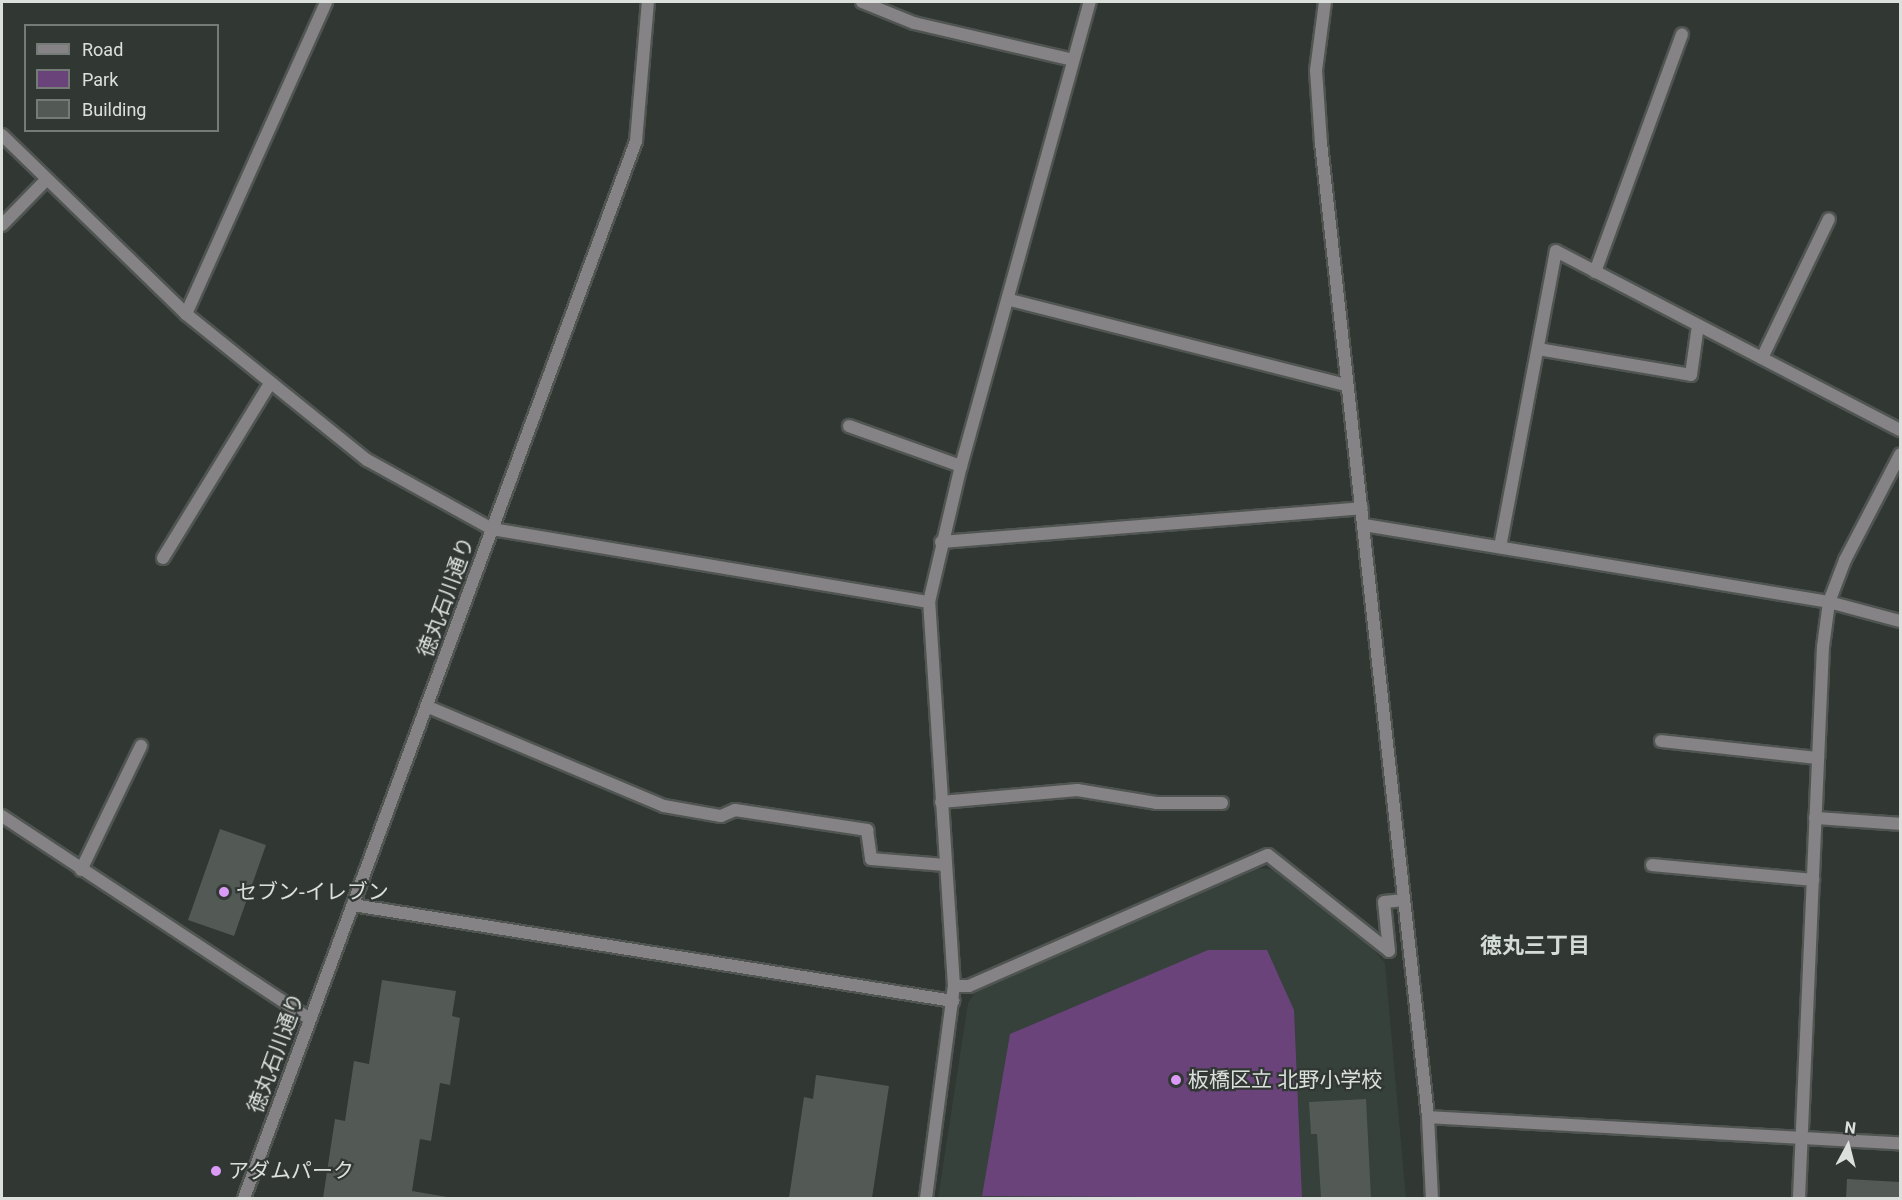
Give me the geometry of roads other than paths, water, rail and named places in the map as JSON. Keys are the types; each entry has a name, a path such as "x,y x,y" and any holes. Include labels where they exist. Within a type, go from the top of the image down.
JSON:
{"street":[{"path":"186,314 326,2"},
{"name":"徳丸石川通り","path":"244,1198 636,141 648,2"},
{"path":"862,2 914,23 1073,60"},
{"path":"926,1198 954,986 929,602 941,542 961,466 1010,300 1090,2"},
{"path":"1325,2 1316,70 1347,386 1428,1118 1432,1198"},
{"path":"1595,272 1682,34"},
{"path":"2,135 186,314 367,460 492,529 929,602"},
{"path":"2,225 47,179"},
{"path":"1762,358 1829,219"},
{"path":"1500,548 1556,251 1900,430"},
{"path":"1010,300 1347,386"},
{"path":"1538,349 1691,375 1698,325"},
{"path":"163,558 271,382"},
{"path":"849,426 961,466"},
{"path":"1799,1198 1818,758 1829,602 1900,454"},
{"path":"941,542 1362,508"},
{"path":"1364,525 1829,602 1900,621"},
{"path":"426,706 664,806 721,816 735,810 867,830 871,859 945,865"},
{"path":"1661,741 1818,758"},
{"path":"81,870 141,746"},
{"path":"941,802 1077,790 1156,803 1222,803"},
{"path":"2,816 81,870 310,1018"},
{"path":"1815,818 1900,824"},
{"path":"954,986 969,986 1268,855 1389,951 1384,902 1404,900"},
{"path":"1652,865 1813,880"},
{"path":"353,905 953,1001"},
{"path":"1428,1118 1900,1143"}],"place":[{"name":"セブン-イレブン","path":"224,892"},
{"name":"板橋区立 北野小学校","path":"1176,1080"},
{"name":"アダムパーク","path":"216,1171"}],"district":[{"name":"徳丸三丁目","path":"1535,946"}]}
